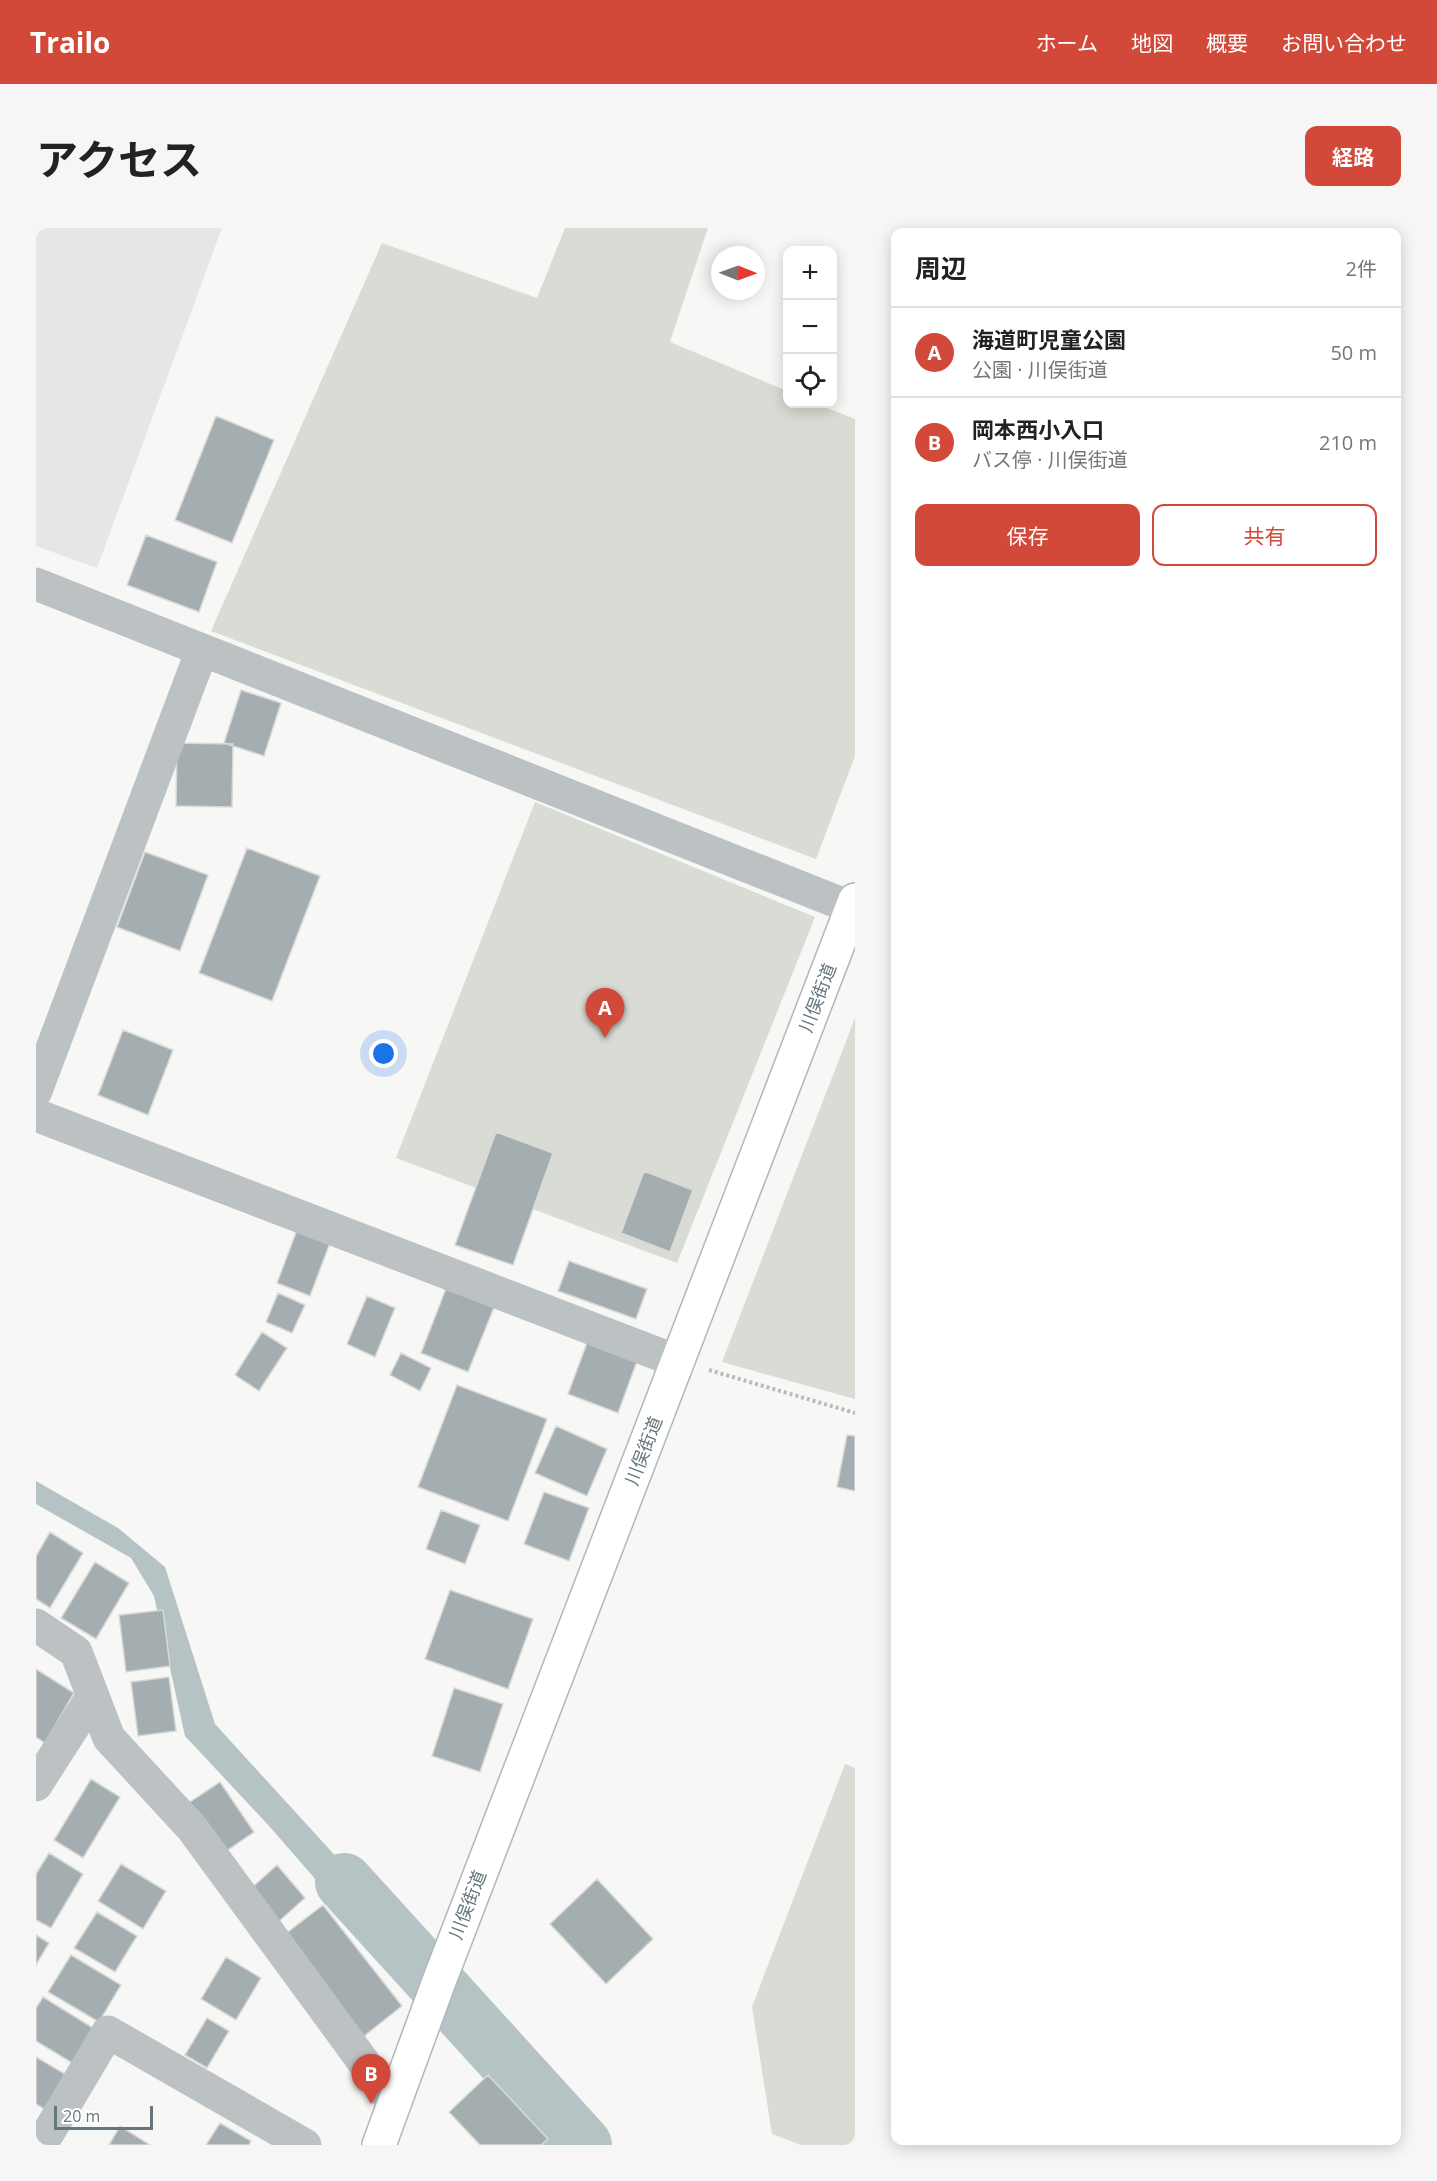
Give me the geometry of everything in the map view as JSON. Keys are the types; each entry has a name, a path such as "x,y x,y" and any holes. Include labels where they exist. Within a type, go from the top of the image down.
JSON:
{"main road":[{"name":"川俣街道","path":"388,2132 447,1959 854,906"}],"street":[{"path":"36,584 854,906"},
{"path":"36,1091 202,650"},
{"path":"36,1115 679,1362"},
{"path":"36,1624 76,1652 108,1738 192,1828 388,2132"},
{"path":"36,1785 93,1696"},
{"path":"41,2145 108,2032 305,2145"}],"path":[{"path":"679,1362 855,1413"}],"shaded area":[{"path":"36,228 222,228 97,568 36,546"},
{"path":"565,228 708,228 670,342 783,389 783,408 827,408 855,419 855,756 816,859 211,631 382,243 537,298"},
{"path":"535,802 815,917 677,1263 396,1158"},
{"path":"855,1018 855,1399 722,1362"},
{"path":"36,1481 118,1528 165,1567 215,1724 404,1931 390,1965 270,1827 185,1736 154,1596 131,1558 36,1504"},
{"path":"845,1764 855,1768 855,2145 801,2145 772,2134 752,2007"},
{"path":"479,2008 595,2145 569,2145 465,2030"}],"building":[{"path":"216,416 274,440 232,543 175,520"},
{"path":"146,535 217,562 199,612 127,585"},
{"path":"241,690 281,703 264,756 224,743"},
{"path":"177,743 233,744 232,807 176,806"},
{"path":"247,848 320,876 272,1001 199,973"},
{"path":"145,852 208,875 180,951 117,927"},
{"path":"123,1030 173,1050 148,1115 98,1095"},
{"path":"496,1132 553,1153 513,1265 455,1245"},
{"path":"644,1171 693,1190 670,1252 621,1233"},
{"path":"300,1222 333,1235 310,1296 277,1283"},
{"path":"569,1261 647,1289 636,1319 558,1291"},
{"path":"447,1286 495,1305 468,1372 421,1353"},
{"path":"278,1293 305,1305 292,1333 266,1322"},
{"path":"367,1296 395,1308 375,1357 347,1344"},
{"path":"262,1332 287,1348 259,1391 235,1375"},
{"path":"590,1335 640,1353 618,1413 568,1394"},
{"path":"401,1353 431,1368 420,1391 390,1375"},
{"path":"457,1385 547,1419 508,1521 418,1487"},
{"path":"556,1426 607,1449 587,1496 535,1473"},
{"path":"847,1435 855,1436 855,1491 837,1487"},
{"path":"544,1492 589,1508 569,1561 524,1544"},
{"path":"441,1510 480,1525 465,1564 426,1549"},
{"path":"50,1532 83,1553 50,1608 36,1599 36,1556"},
{"path":"95,1562 129,1583 96,1639 61,1618"},
{"path":"450,1590 533,1619 508,1689 425,1659"},
{"path":"163,1610 170,1666 126,1672 119,1615"},
{"path":"36,1669 74,1693 45,1743 36,1737"},
{"path":"169,1677 176,1731 138,1736 131,1682"},
{"path":"454,1688 503,1704 480,1772 432,1756"},
{"path":"91,1779 120,1797 83,1858 54,1840"},
{"path":"220,1782 254,1832 222,1854 187,1804"},
{"path":"49,1853 83,1874 51,1928 36,1920 36,1874"},
{"path":"121,1864 166,1891 143,1929 98,1901"},
{"path":"277,1865 305,1898 276,1924 247,1892"},
{"path":"597,1879 653,1939 606,1984 550,1924"},
{"path":"323,1905 402,2006 363,2037 284,1935"},
{"path":"97,1912 137,1936 115,1972 74,1948"},
{"path":"36,1935 49,1943 36,1965"},
{"path":"71,1955 121,1985 99,2022 48,1992"},
{"path":"226,1957 261,1978 236,2020 201,1999"},
{"path":"43,1997 98,2031 77,2066 36,2041 36,2008"},
{"path":"207,2018 229,2031 207,2068 185,2055"},
{"path":"36,2057 70,2077 49,2112 36,2104"},
{"path":"488,2075 548,2139 541,2145 480,2145 449,2112"},
{"path":"220,2123 251,2141 249,2145 206,2145"},
{"path":"120,2126 150,2145 109,2145"}],"waterway":[{"path":"344,1882 583,2145"}],"place":[{"name":"海道町児童公園","path":"605,1038"},
{"name":"岡本西小入口","path":"371,2104"}]}
